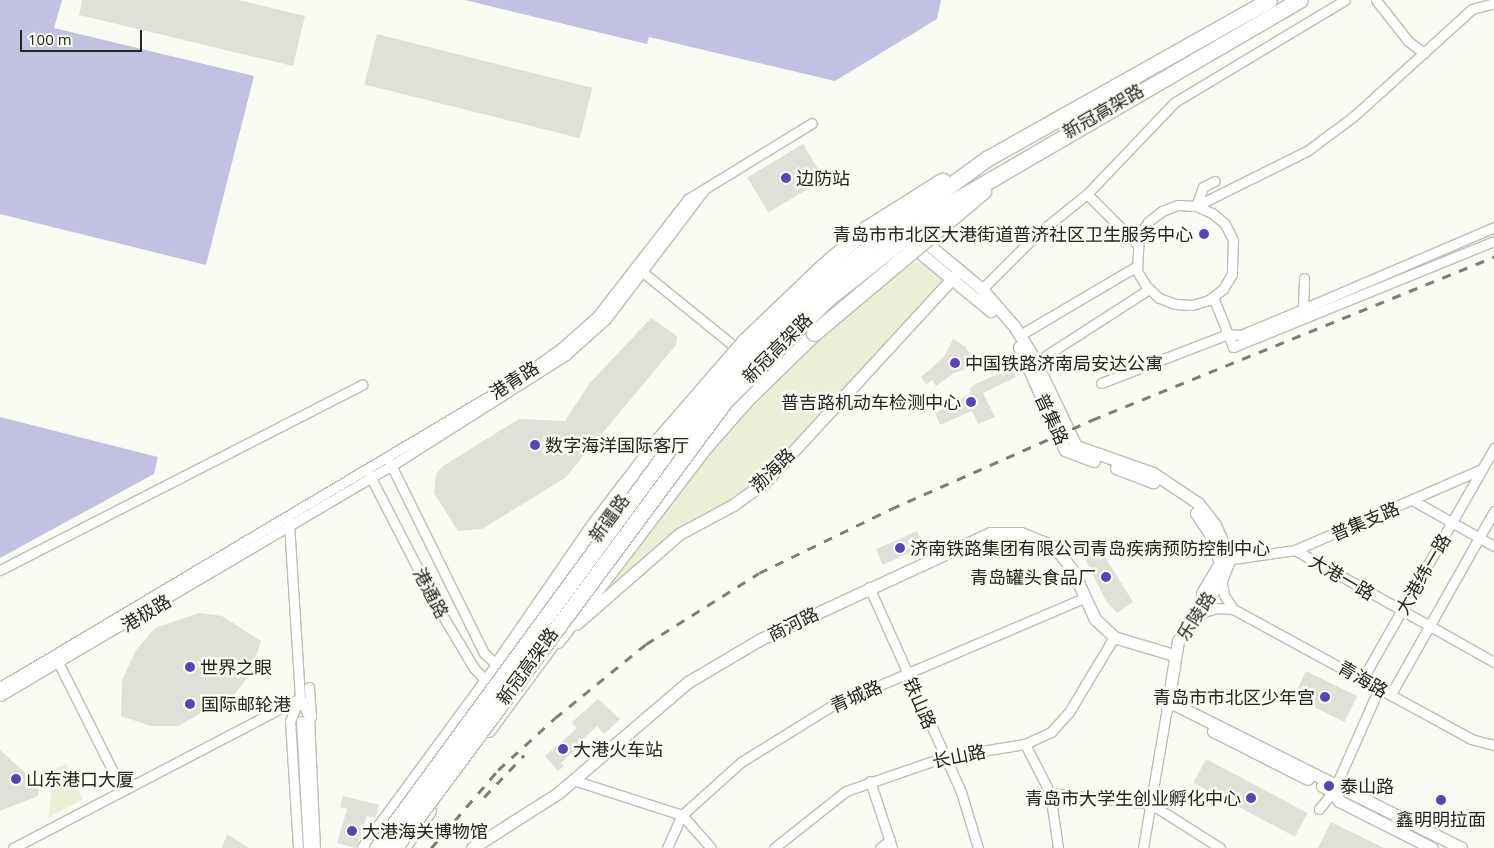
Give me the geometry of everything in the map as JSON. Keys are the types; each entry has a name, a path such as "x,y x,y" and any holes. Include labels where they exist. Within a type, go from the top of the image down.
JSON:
{"highway":[{"name":"新冠高架路","path":"377,848 671,446 728,379 822,286 898,224 988,158 1269,0"},
{"name":"新冠高架路","path":"394,848 725,401 833,294 942,208 1015,162 1300,0"},
{"path":"497,666 594,524 660,439 744,342 860,234 922,192 988,158"},
{"path":"558,640 704,447 748,397 814,333 1015,162"}],"main road":[{"name":"新疆路","path":"364,848 497,666 554,595 664,443 742,353 837,260 888,219"},
{"name":"新疆路","path":"404,848 479,742 515,700 558,640 599,574 733,400 814,320 914,240"}],"street":[{"path":"982,289 1036,235 1087,194 1175,102 1345,0"},
{"path":"1376,0 1408,40 1424,53"},
{"path":"1196,206 1225,224 1234,240 1232,274 1213,297 1192,305 1175,304 1149,289 1137,266 1137,244 1148,222 1162,211 1178,206 1196,206 1307,151 1354,116 1472,10 1494,3"},
{"name":"港青路","path":"288,516 368,474 391,466 566,355 606,319 688,198 812,123"},
{"path":"1196,206 1202,187 1215,181"},
{"path":"1087,194 1137,244"},
{"path":"888,219 956,273"},
{"path":"1100,383 1228,334 1240,335 1494,227"},
{"path":"1213,297 1233,347 1494,241"},
{"path":"1020,335 1137,266"},
{"path":"640,270 742,353"},
{"name":"港青路","path":"289,526 368,474 387,457 521,377 561,348 598,314 640,270"},
{"name":"普集路","path":"956,273 982,289 1020,335 1036,362 1076,446 1135,466 1179,489 1209,516 1225,560"},
{"name":"普集路","path":"956,273 1010,332 1026,358 1065,450 1153,482 1190,506 1209,532 1225,560"},
{"name":"渤海路","path":"558,640 621,580 679,534 733,505 765,482 956,273"},
{"path":"1303,309 1304,278"},
{"path":"1036,362 1149,289"},
{"path":"0,570 362,386"},
{"path":"1482,469 1494,448"},
{"name":"港通路","path":"387,457 484,653 497,666 527,682"},
{"name":"普集支路","path":"1225,560 1295,550 1414,501 1482,469"},
{"name":"大港纬一路","path":"1363,678 1482,469"},
{"name":"港通路","path":"368,474 437,606 485,682 515,700"},
{"path":"1414,501 1451,524 1494,546"},
{"name":"大港纬一路","path":"1391,694 1494,511"},
{"path":"288,516 300,698 309,717 315,848"},
{"name":"港极路","path":"0,686 288,516"},
{"name":"港极路","path":"0,696 59,664 289,526"},
{"name":"商河路","path":"472,848 573,780 688,682 761,639 869,587 990,533 1021,533 1055,547 1074,571 1084,598 1095,618 1114,637 1149,649 1172,652"},
{"name":"大港一路","path":"1295,550 1402,611 1430,624 1494,662"},
{"name":"乐陵路","path":"1144,848 1167,703 1172,652 1190,621 1221,580 1225,560"},
{"name":"乐陵路","path":"1167,703 1165,669 1172,652 1225,560"},
{"path":"1221,580 1224,594 1234,609"},
{"name":"铁山路","path":"869,587 944,757 962,792 978,848"},
{"name":"青城路","path":"667,848 682,815 741,762 833,705 1084,598"},
{"path":"1190,621 1202,611 1234,609"},
{"name":"青海路","path":"1234,609 1363,678 1471,739 1494,745"},
{"path":"1114,637 1172,652"},
{"name":"长山路","path":"774,848 846,791 944,757 1025,744 1052,732 1069,712 1114,637"},
{"path":"1149,649 1163,662 1165,669"},
{"path":"55,655 122,789"},
{"path":"309,687 322,848"},
{"path":"1320,809 1335,789 1379,688"},
{"path":"13,848 122,789 300,698"},
{"path":"298,848 290,721 300,698"},
{"path":"1167,703 1335,789 1461,848"},
{"path":"301,721 308,848"},
{"path":"1025,744 1050,793 1058,848"},
{"path":"573,780 682,815 711,848"},
{"path":"870,782 891,844 880,848"},
{"path":"1335,789 1338,801 1432,848"},
{"path":"1050,793 1152,804 1220,848"}],"green space":[{"path":"908,260 928,265 941,277 942,284 756,484 665,541 613,583 706,453 777,373"},
{"path":"66,764 83,799 48,818 54,769"}],"water":[{"path":"0,0 62,0 54,28 254,76 206,265 0,214"},
{"path":"465,0 941,0 937,19 835,81 649,37 647,44"},
{"path":"0,417 158,457 154,474 0,558"}],"building":[{"path":"82,0 238,0 305,16 293,66 79,15"},
{"path":"377,34 592,88 580,138 364,84"},
{"name":"边防站","path":"803,144 824,179 768,213 747,177"},
{"name":"数字海洋国际客厅","path":"651,318 677,336 676,345 565,478 482,529 458,531 434,493 436,474 443,466 519,419 565,421 589,384"},
{"name":"中国铁路济南局安达公寓","path":"953,339 966,347 975,366 954,373 936,386 932,380 926,385 921,377 944,357"},
{"name":"普吉路机动车检测中心","path":"1012,368 1016,377 983,393 995,417 978,424 972,411 940,425 935,413 971,393 970,389 975,384"},
{"name":"济南铁路集团有限公司青岛疾病预防控制中心","path":"917,531 924,547 883,565 876,549"},
{"name":"青岛罐头食品厂","path":"1097,544 1133,602 1117,613 1106,601 1082,552"},
{"name":"世界之眼","path":"199,613 222,616 261,641 249,676 234,695 178,726 151,726 121,716 122,680 136,650 155,628"},
{"name":"青岛市市北区少年宫","path":"1306,671 1357,696 1345,722 1293,697"},
{"path":"598,699 620,719 604,734 597,726 573,748 575,750 561,763 564,766 558,771 545,756 577,728 572,722"},
{"name":"山东港口大厦","path":"0,750 40,786 38,796 0,811"},
{"name":"青岛市大学生创业孵化中心","path":"1206,759 1308,813 1295,837 1193,783"},
{"name":"大港海关博物馆","path":"343,796 379,805 375,818 367,816 356,848 337,843 347,809 340,807"},
{"path":"1331,822 1384,848 1318,848"},
{"path":"227,834 249,848 222,848"}],"railway":[{"path":"431,848 498,770 555,718 646,644 759,573 891,509 1092,420 1494,257"},
{"path":"484,797 524,755"}],"place":[{"name":"边防站","path":"786,178"},
{"name":"青岛市市北区大港街道普济社区卫生服务中心","path":"1204,234"},
{"name":"中国铁路济南局安达公寓","path":"955,363"},
{"name":"普吉路机动车检测中心","path":"971,402"},
{"name":"数字海洋国际客厅","path":"535,445"},
{"name":"济南铁路集团有限公司青岛疾病预防控制中心","path":"900,548"},
{"name":"青岛罐头食品厂","path":"1106,577"},
{"name":"世界之眼","path":"190,667"},
{"name":"青岛市市北区少年宫","path":"1325,697"},
{"name":"国际邮轮港","path":"190,704"},
{"name":"大港火车站","path":"563,749"},
{"name":"山东港口大厦","path":"16,779"},
{"name":"泰山路","path":"1329,786"},
{"name":"青岛市大学生创业孵化中心","path":"1251,798"},
{"name":"鑫明明拉面","path":"1441,800"},
{"name":"大港海关博物馆","path":"352,831"}]}
